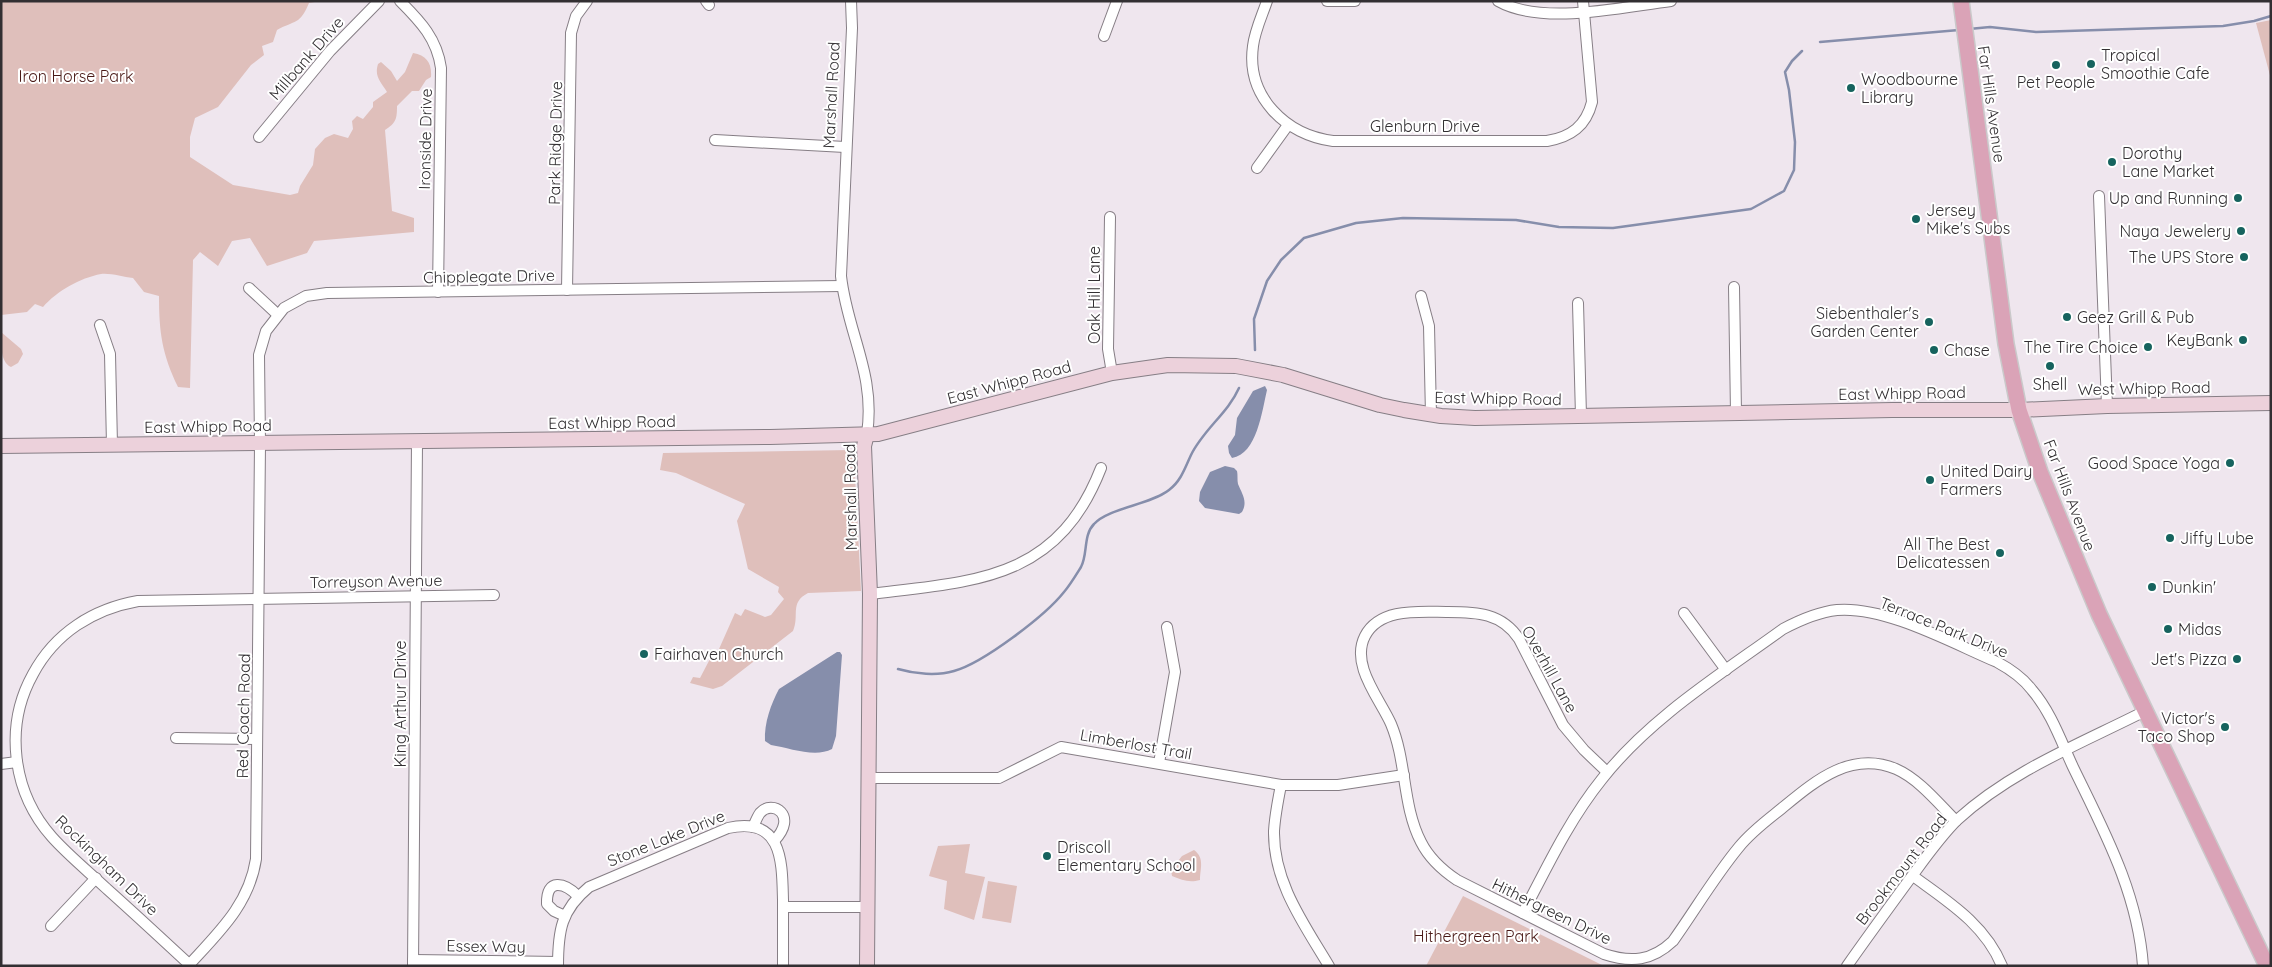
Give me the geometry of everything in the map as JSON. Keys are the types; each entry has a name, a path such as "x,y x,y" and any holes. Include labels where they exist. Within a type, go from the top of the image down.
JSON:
{"main road":[{"name":"Far Hills Avenue","path":"1961,1 2006,344 2019,410 2040,472 2099,614 2267,966"},
{"name":"East Whipp Road","path":"1,446 770,438 878,434 1112,373 1168,365 1236,366 1284,375 1380,405 1431,415 1475,418 2019,410"},
{"name":"West Whipp Road","path":"2019,410 2107,406 2271,403"},
{"name":"Marshall Road","path":"867,434 864,446 870,594 867,966"}],"street":[{"name":"Millbank Drive","path":"259,136 330,51 379,1"},
{"name":"Ironside Drive","path":"400,1 430,33 437,47 441,68 438,292"},
{"name":"Park Ridge Drive","path":"567,290 571,33 576,16 587,1"},
{"name":"Marshall Road","path":"851,1 852,28 840,256 842,286 867,378 869,418 867,434"},
{"path":"1104,36 1117,1"},
{"name":"Glenburn Drive","path":"1267,1 1253,46 1253,69 1256,82 1266,103 1288,125 1310,136 1333,142 1547,141 1559,139 1575,131 1590,111 1592,102 1584,6"},
{"path":"1327,1 1355,1"},
{"path":"1498,1 1516,9 1542,14 1584,6 1672,1"},
{"path":"1257,168 1288,125"},
{"path":"715,140 846,146"},
{"path":"2099,196 2107,406"},
{"name":"Oak Hill Lane","path":"1110,217 1108,349 1112,373"},
{"name":"Chipplegate Drive","path":"260,444 259,355 266,331 277,314 292,302 316,293 842,286"},
{"path":"1734,287 1736,413"},
{"path":"249,288 277,314"},
{"path":"1421,296 1430,326 1431,415"},
{"path":"1578,304 1581,416"},
{"path":"100,325 110,354 112,445"},
{"name":"King Arthur Drive","path":"412,963 416,442"},
{"name":"Red Coach Road","path":"190,965 231,918 246,894 251,881 256,848 260,444"},
{"path":"870,594 977,579 996,575 1018,566 1047,547 1069,526 1090,496 1101,468"},
{"name":"Torreyson Avenue","path":"258,598 494,595"},
{"name":"Rockingham Drive","path":"190,965 52,838 35,814 23,787 17,762 16,730 18,711 29,681 51,648 82,621 108,608 138,601 258,598"},
{"name":"Terrace Park Drive","path":"1523,913 1564,834 1607,772 1647,732 1726,670 1795,622 1837,610 1871,612 1918,628 1997,662 2023,680 2041,701 2118,861 2128,887 2138,926 2143,966"},
{"name":"Overhill Lane","path":"1404,775 1399,749 1391,725 1363,668 1363,643 1370,629 1381,620 1402,614 1443,612 1485,614 1494,617 1510,629 1519,639 1563,725 1584,750 1607,772"},
{"path":"1684,613 1726,670"},
{"path":"1159,763 1174,672 1168,627"},
{"name":"Brookmount Road","path":"1846,966 1928,854 1956,821 2014,776 2145,711"},
{"path":"176,738 258,739"},
{"name":"Limberlost Trail","path":"869,778 999,778 1061,747 1280,785 1338,786 1404,775"},
{"path":"1,764 17,762"},
{"name":"Hithergreen Drive","path":"1404,775 1413,824 1429,856 1446,873 1615,958 1638,960 1656,954 1673,940 1731,858 1752,832 1822,777 1837,769 1850,765 1873,764 1897,770 1915,781 1956,821"},
{"path":"1280,785 1274,832 1277,863 1292,905 1329,966"},
{"path":"774,841 782,833 785,825 784,816 776,809 770,808 760,812 753,827 767,834 774,841 782,858 783,966"},
{"name":"Stone Lake Drive","path":"558,964 558,942 565,916 578,896 589,887 605,878 728,828 753,827"},
{"path":"1913,876 1972,921 1993,947 2002,966"},
{"path":"51,926 96,878"},
{"path":"565,916 554,911 547,904 548,892 551,888 560,884 566,886 578,896"},
{"path":"783,907 868,908"},
{"name":"Essex Way","path":"412,963 558,964"}],"green space":[{"name":"Iron Horse Park","path":"1,1 320,1 309,3 300,19 277,30 273,42 262,46 264,55 251,65 218,107 195,118 190,137 190,157 233,185 290,195 298,193 300,186 313,165 315,149 325,138 334,134 348,138 353,129 352,121 357,116 363,119 373,107 373,102 387,92 378,76 378,64 381,62 391,71 397,81 405,72 413,53 422,56 428,61 431,68 431,77 426,80 419,91 412,91 397,106 395,120 385,130 392,211 414,218 414,232 314,241 307,253 267,266 250,238 232,241 218,266 200,252 193,260 190,388 178,387 168,364 162,343 159,296 144,292 133,278 105,274 93,276 77,282 62,291 43,307 35,304 27,312 1,315"},
{"path":"2271,20 2271,79 2256,23"},
{"path":"1,332 21,349 23,354 18,363 11,367 7,365 3,357"},
{"path":"851,450 855,475 861,591 808,593 802,597 797,605 793,631 722,686 713,689 690,683 693,677 700,678 711,657 715,658 735,613 741,616 745,609 765,617 771,615 784,599 778,592 779,587 748,569 737,521 745,504 676,473 660,470 663,453"},
{"path":"970,844 965,873 985,877 974,920 944,909 947,881 929,876 938,846"},
{"path":"1194,850 1201,860 1200,880 1182,880 1172,876 1171,870 1182,856"},
{"path":"988,881 1017,886 1011,923 982,918"},
{"name":"Hithergreen Park","path":"1463,896 1604,966 1426,966"}],"water":[{"path":"1265,386 1267,390 1263,409 1253,440 1240,455 1232,458 1228,446 1235,435 1237,418 1253,391"},
{"path":"1225,466 1234,468 1237,471 1238,484 1244,501 1244,508 1239,514 1205,508 1199,501 1200,492 1210,472"},
{"path":"837,652 840,652 842,655 836,736 832,749 818,753 771,745 765,741 769,714 779,689"}],"waterway":[{"path":"1969,29 1990,27 2036,32 2223,26 2271,16"},
{"path":"1820,42 1959,30"},
{"path":"1255,350 1254,319 1267,281 1281,260 1304,238 1356,223 1403,218 1516,220 1559,227 1613,228 1751,209 1784,191 1794,170 1795,142 1785,72 1802,51"},
{"path":"898,669 926,674 954,671 981,659 1013,638 1055,602 1075,577 1083,562 1088,534 1094,524 1109,514 1161,495 1177,483 1196,446 1229,406 1239,388"}],"place":[{"name":"Tropical Smoothie Cafe","path":"2091,64"},
{"name":"Pet People","path":"2056,65"},
{"name":"Woodbourne Library","path":"1851,88"},
{"name":"Dorothy Lane Market","path":"2112,162"},
{"name":"Up and Running","path":"2238,198"},
{"name":"Jersey Mike's Subs","path":"1916,219"},
{"name":"Naya Jewelery","path":"2241,231"},
{"name":"The UPS Store","path":"2244,257"},
{"name":"Geez Grill & Pub","path":"2067,317"},
{"name":"Siebenthaler's Garden Center","path":"1929,322"},
{"name":"KeyBank","path":"2243,340"},
{"name":"The Tire Choice","path":"2148,347"},
{"name":"Chase","path":"1934,350"},
{"name":"Shell","path":"2050,366"},
{"name":"Good Space Yoga","path":"2230,463"},
{"name":"United Dairy Farmers","path":"1930,480"},
{"name":"Jiffy Lube","path":"2170,538"},
{"name":"All The Best Delicatessen","path":"2000,553"},
{"name":"Dunkin'","path":"2152,587"},
{"name":"Midas","path":"2168,629"},
{"name":"Fairhaven Church","path":"644,654"},
{"name":"Jet's Pizza","path":"2237,659"},
{"name":"Victor's Taco Shop","path":"2225,727"},
{"name":"Driscoll Elementary School","path":"1047,856"}]}
